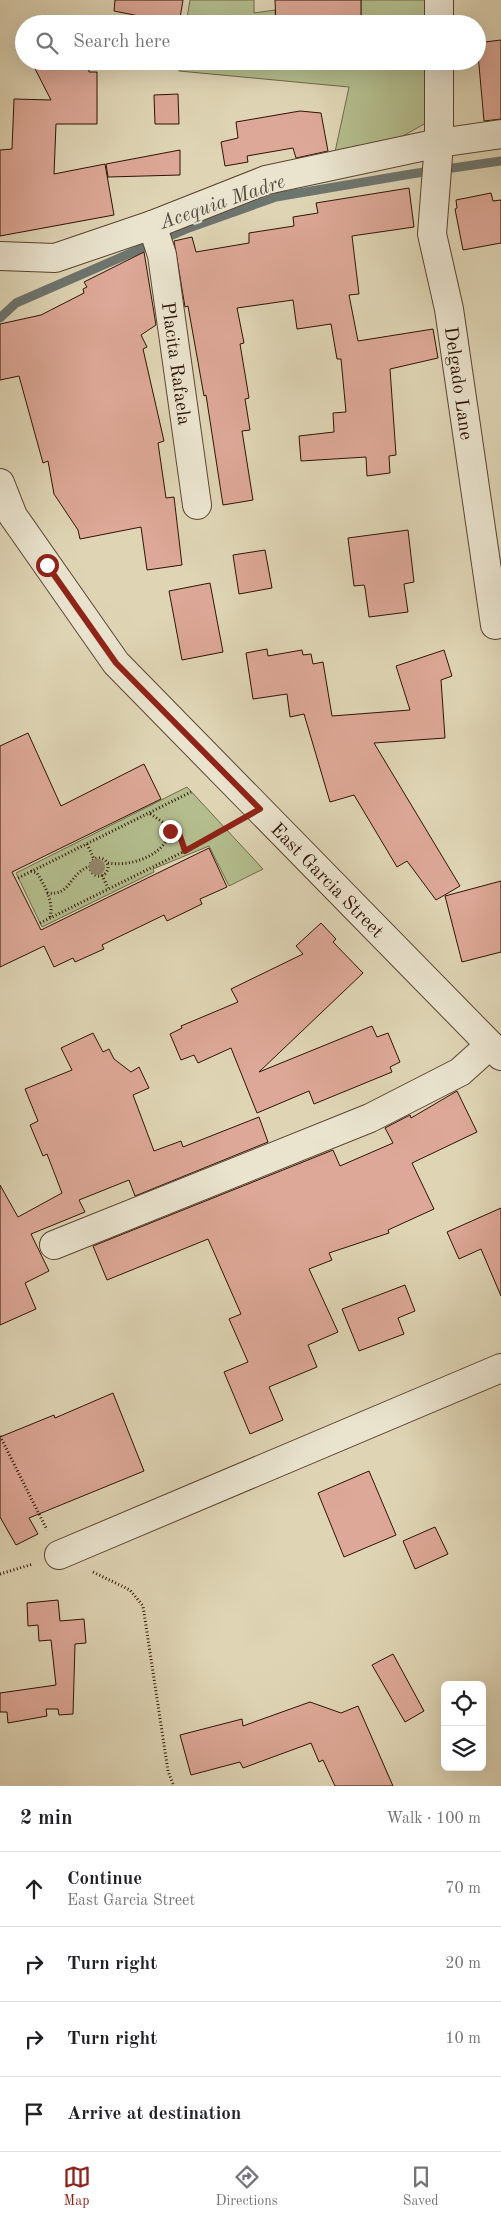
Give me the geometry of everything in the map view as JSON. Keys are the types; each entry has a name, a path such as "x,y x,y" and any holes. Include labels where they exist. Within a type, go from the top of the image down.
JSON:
{"street":[{"path":"438,0 439,15"},
{"name":"Delgado Lane","path":"439,70 439,142 432,234 449,309 495,624"},
{"path":"0,256 55,258 152,225 266,180 439,142 501,134"},
{"name":"Placita Rafaela","path":"152,225 162,255 196,505"},
{"name":"East Garcia Street","path":"0,483 13,516 116,663 495,1050"},
{"path":"54,1245 370,1118 460,1072 495,1050"},
{"path":"59,1555 501,1368"}],"path":[{"path":"18,878 191,792"},
{"path":"40,923 185,851 260,809"},
{"path":"149,813 164,823 170,831 179,833 185,851"},
{"path":"94,859 104,858 108,863 115,864 145,858 156,852 165,842 170,831"},
{"path":"87,844 94,859"},
{"path":"47,893 60,893 66,889 74,875 90,866 94,859"},
{"path":"102,876 106,872 108,863"},
{"path":"90,866 94,874 102,876 108,888"},
{"path":"31,871 37,873 47,893 52,911 50,918"},
{"path":"0,1436 59,1555 130,1590 143,1606 168,1771 174,1786"},
{"path":"0,1574 59,1555"}],"green space":[{"path":"190,0 254,0 254,13 275,10 275,15 188,15"},
{"path":"361,0 425,0 425,15 361,15"},
{"path":"425,70 426,123 401,137 335,152 349,87 179,71"},
{"path":"187,787 263,869 229,886 209,846 153,869 154,872 42,927 16,873"}],"building":[{"path":"115,0 183,0 180,15 134,15 114,11"},
{"path":"275,0 361,0 361,15 276,15"},
{"path":"501,40 501,119 484,121 479,70 486,70 486,42"},
{"path":"36,70 89,70 89,72 97,72 97,124 56,124 54,174 105,164 114,215 0,236 0,150 12,149 14,99 51,100"},
{"path":"178,94 179,124 155,124 154,95"},
{"path":"300,111 321,113 328,151 296,158 293,148 247,156 248,162 225,166 221,142 238,138 236,122"},
{"path":"180,150 180,175 108,177 106,164"},
{"path":"409,188 414,227 352,236 359,294 349,295 358,341 433,329 438,358 390,369 396,455 389,456 390,473 367,476 366,457 301,461 299,436 334,432 333,413 346,412 341,359 337,359 331,324 297,329 293,300 237,308 244,343 240,344 249,398 245,399 250,430 242,431 253,500 223,505 206,395 204,396 188,306 185,307 174,241 192,237 196,252 249,243 249,233 294,226 293,217 318,213 316,203"},
{"path":"491,193 493,201 501,200 501,243 463,250 455,209 457,208 456,200"},
{"path":"144,252 156,325 141,335 147,347 143,349 164,441 158,443 166,498 174,497 182,565 147,570 141,527 80,539 78,530 54,494 48,461 43,463 19,376 0,380 0,324 41,315 84,293 83,289 87,287 84,282"},
{"path":"408,530 414,582 404,584 408,612 369,617 364,585 354,586 348,538"},
{"path":"265,550 272,588 239,594 233,555"},
{"path":"210,583 223,652 182,660 169,591"},
{"path":"267,649 268,656 302,650 303,655 311,654 313,664 323,662 332,716 410,710 396,666 444,650 452,676 441,680 445,738 374,743 460,886 436,900 407,861 397,867 354,795 330,802 304,714 290,717 287,694 253,699 246,653"},
{"path":"28,733 61,806 144,764 161,799 12,872 41,930 209,848 227,887 200,899 202,904 167,921 164,915 102,945 104,949 75,962 73,958 54,967 44,946 0,967 0,746"},
{"path":"501,881 501,952 462,962 445,896"},
{"path":"321,923 336,939 333,942 363,973 259,1072 372,1026 377,1037 388,1033 400,1062 390,1067 392,1072 314,1104 309,1091 257,1113 231,1048 198,1063 194,1055 181,1060 170,1034 182,1028 181,1026 238,1002 231,989 303,954 296,946"},
{"path":"93,1033 103,1052 109,1049 114,1059 131,1072 139,1067 149,1088 133,1095 154,1151 181,1141 183,1147 259,1117 268,1142 135,1196 129,1180 79,1200 85,1212 31,1234 49,1271 25,1283 36,1309 0,1325 0,1185 18,1217 62,1193 47,1154 43,1156 30,1125 38,1121 25,1089 72,1070 61,1048"},
{"path":"457,1091 477,1132 412,1163 434,1209 388,1230 389,1233 329,1253 332,1260 309,1269 338,1332 308,1345 317,1367 269,1387 283,1420 250,1434 224,1372 248,1362 229,1319 241,1314 208,1239 107,1280 93,1246 333,1150 340,1166 393,1143 385,1128 410,1115 411,1118"},
{"path":"501,1208 501,1296 481,1249 459,1259 447,1232"},
{"path":"405,1285 415,1311 398,1318 404,1334 359,1351 342,1309"},
{"path":"113,1393 144,1471 29,1518 38,1534 16,1545 0,1517 0,1437 54,1415 55,1418"},
{"path":"369,1471 396,1535 344,1557 318,1493"},
{"path":"435,1527 448,1554 415,1569 403,1541"},
{"path":"58,1600 60,1621 84,1619 86,1643 75,1644 73,1714 59,1715 58,1709 46,1709 47,1716 8,1723 7,1712 0,1712 0,1693 56,1685 51,1640 39,1641 38,1625 28,1626 27,1603"},
{"path":"393,1654 424,1711 405,1722 372,1665"},
{"path":"310,1702 341,1713 358,1706 393,1786 335,1786 323,1760 319,1762 311,1743 243,1768 240,1762 191,1775 180,1735 242,1719 243,1726"}],"waterway":[{"name":"Acequia Madre","path":"0,318 16,303 186,229 276,197 501,161"}],"route":[{"path":"47,565 116,663 260,809 185,851 179,833 170,831"}]}
